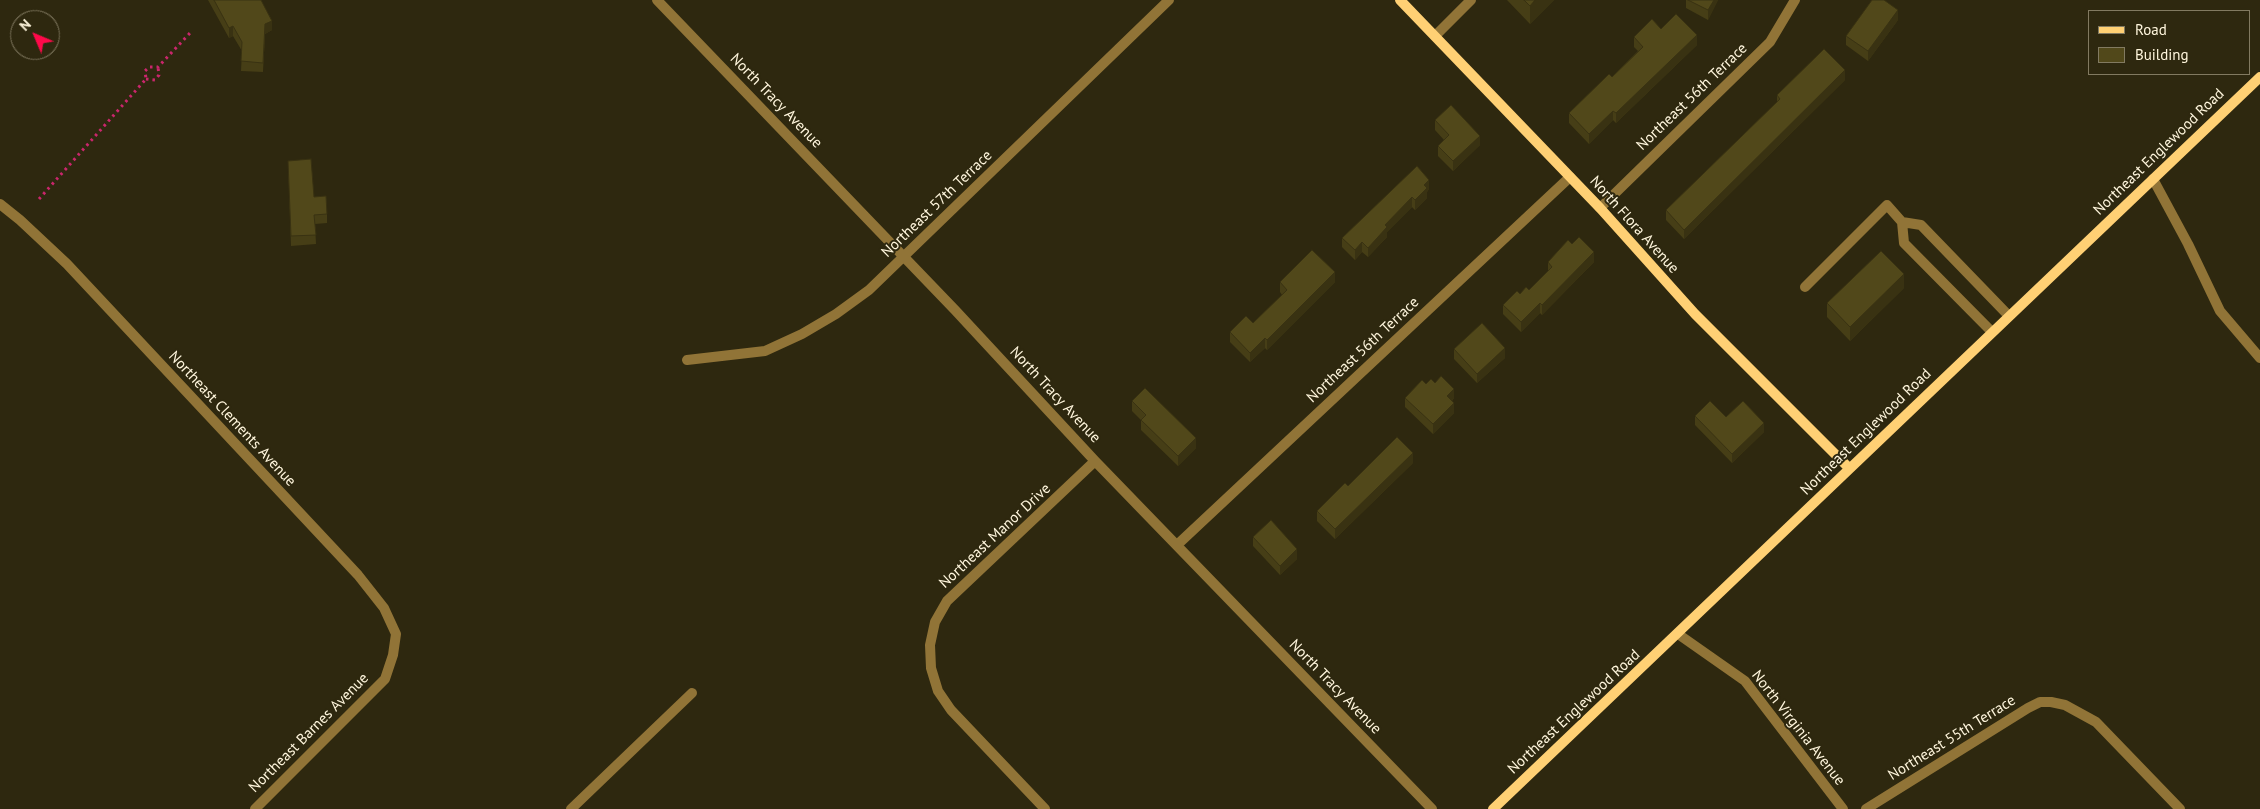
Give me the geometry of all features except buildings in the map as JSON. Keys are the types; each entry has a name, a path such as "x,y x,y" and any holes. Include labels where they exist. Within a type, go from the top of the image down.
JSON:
{"main road":[{"name":"North Flora Avenue","path":"1400,0 1600,208 1695,314 1848,468"},
{"name":"Northeast Englewood Road","path":"1493,809 1678,634 1848,468 2260,77"}],"street":[{"name":"North Tracy Avenue","path":"657,0 904,257 1095,461 1432,809"},
{"name":"Northeast 57th Terrace","path":"687,360 765,351 802,334 836,314 869,290 1169,0"},
{"path":"1435,36 1471,0"},
{"name":"Northeast 56th Terrace","path":"1600,208 1770,42 1785,20 1795,0"},
{"name":"Northeast 56th Terrace","path":"1177,545 1570,177"},
{"path":"2153,178 2188,244 2220,311 2260,358"},
{"name":"Northeast Clements Avenue","path":"0,204 67,264 358,575 384,608 396,634 394,656 385,678"},
{"path":"1805,287 1887,205 1902,222 1904,243 1992,332"},
{"path":"1902,222 1921,225 2009,316"},
{"name":"Northeast Manor Drive","path":"1046,809 951,710 938,691 931,668 930,644 935,622 947,601 1095,461"},
{"name":"North Virginia Avenue","path":"1678,634 1745,681 1843,809"},
{"name":"Northeast Barnes Avenue","path":"255,809 385,678"},
{"path":"571,809 692,694"},
{"name":"Northeast 55th Terrace","path":"1866,809 2040,702 2065,705 2096,722 2180,809"}],"path":[{"path":"146,79 155,80 158,75 158,68 190,33"},
{"path":"39,199 146,79 145,71 149,67 158,68"}]}
